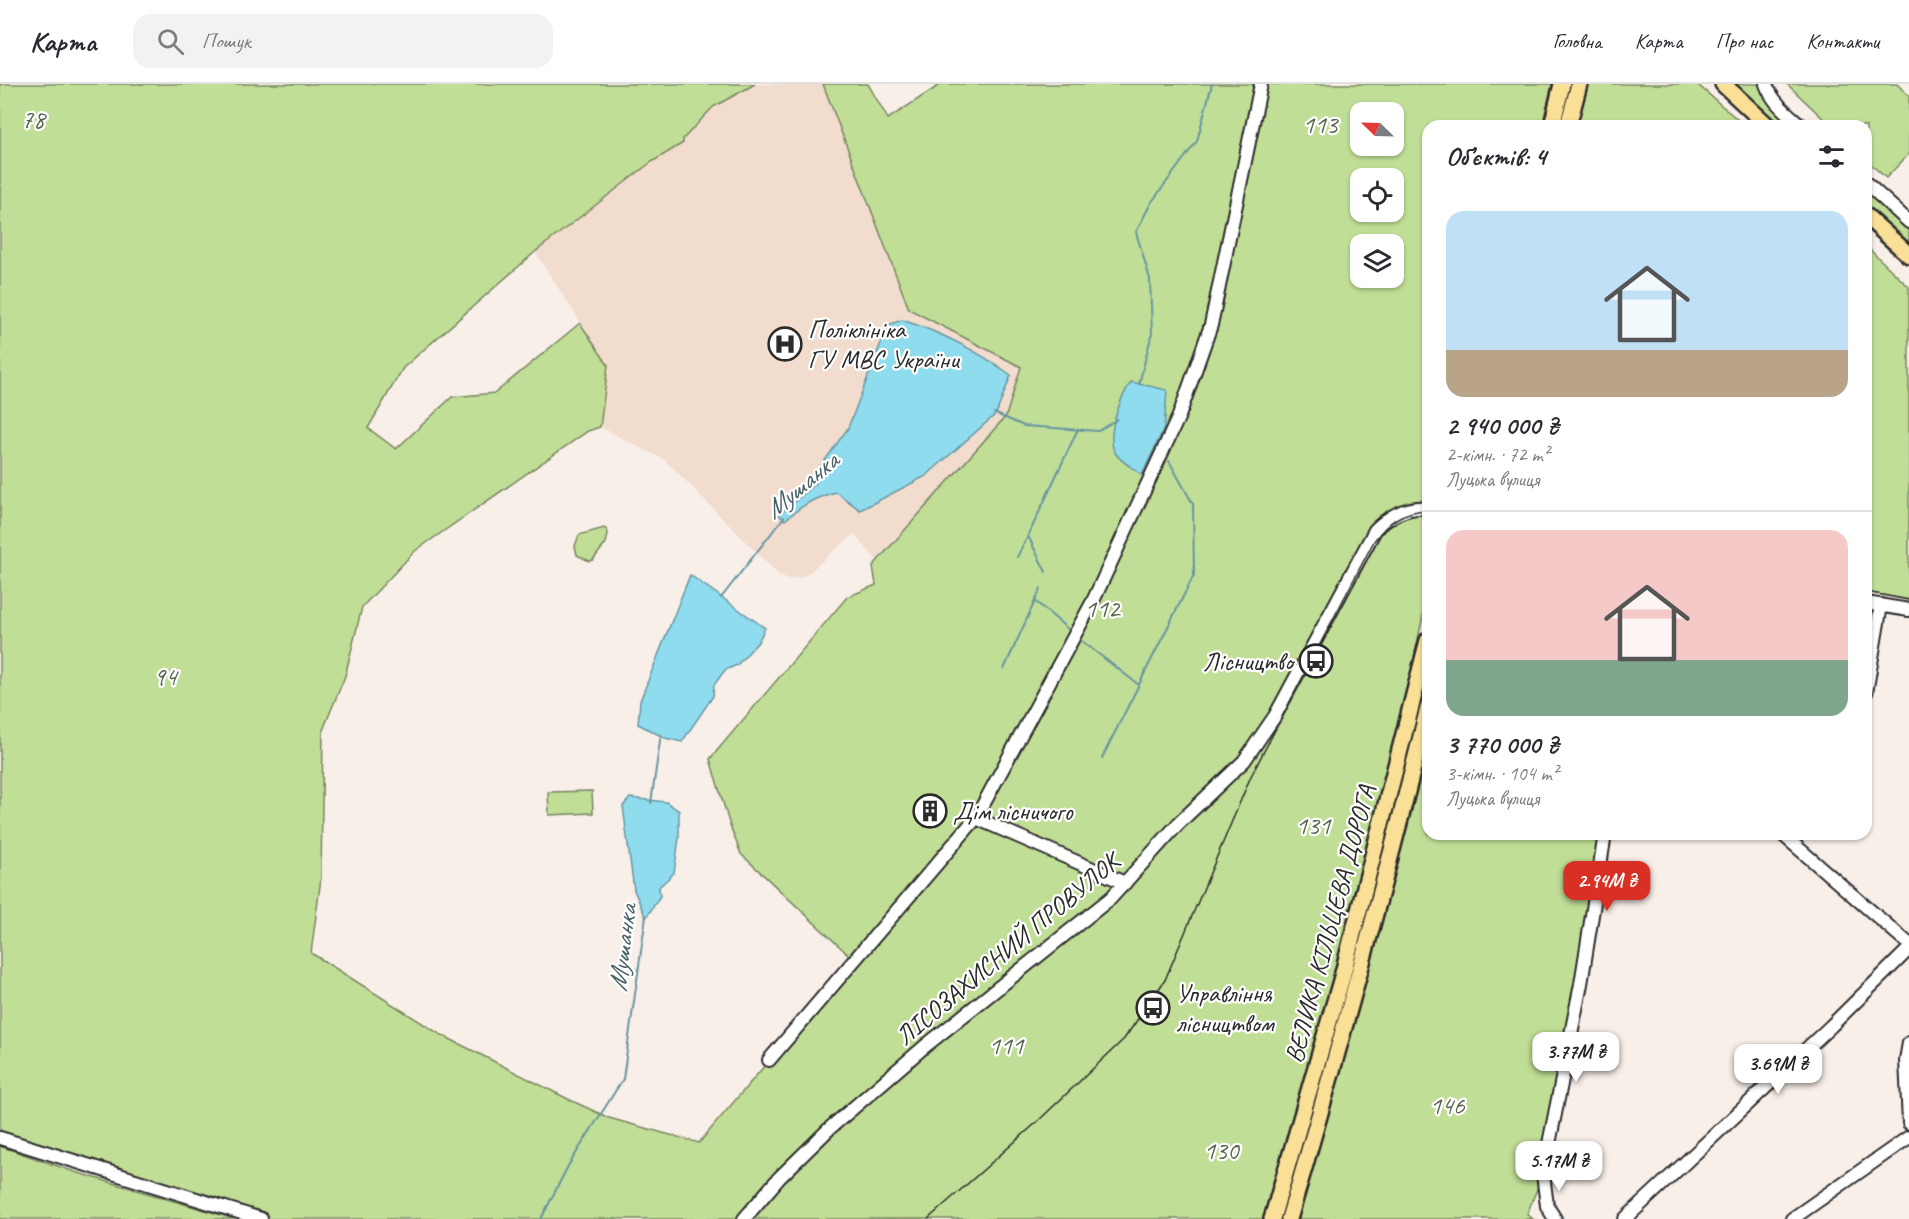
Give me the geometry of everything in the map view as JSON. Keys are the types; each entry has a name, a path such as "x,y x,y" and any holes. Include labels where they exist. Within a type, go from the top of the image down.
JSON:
{"main road":[{"path":"1553,120 1562,84"},
{"path":"1569,120 1578,84"},
{"path":"1723,84 1762,120"},
{"path":"1872,221 1909,255"},
{"name":"ВЕЛИКА КІЛЬЦЕВА ДОРОГА","path":"1272,1219 1342,977 1422,664"},
{"name":"ВЕЛИКА КІЛЬЦЕВА ДОРОГА","path":"1289,1219 1386,873 1422,732"}],"street":[{"path":"769,1060 976,818 1093,601 1179,416 1211,325 1261,84"},
{"path":"1766,84 1768,91 1779,105 1795,120"},
{"path":"1872,188 1909,222"},
{"name":"ЛІСОЗАХИСНИЙ ПРОВУЛОК","path":"744,1219 779,1178 830,1128 924,1047 1111,898 1179,823 1244,761 1275,716 1375,530 1383,522 1405,510 1422,509"},
{"path":"1872,604 1909,610"},
{"path":"1872,658 1881,605"},
{"path":"976,818 1125,883"},
{"path":"1555,1219 1547,1206 1543,1174 1581,984 1604,840"},
{"path":"1789,840 1909,944"},
{"path":"1625,1219 1814,1042 1909,949"},
{"path":"1909,1043 1906,1060 1909,1123"},
{"path":"1792,1219 1909,1137"},
{"path":"0,1138 261,1219"}],"shaded area":[{"name":"Поліклініка ГУ МВС України","path":"755,84 823,84 909,308 1021,367 1006,416 877,561 854,534 806,575 789,579 780,576 665,460 600,427 608,365 535,252 650,163 683,143 683,139 713,107"}],"green space":[{"path":"0,84 755,84 713,107 683,139 683,143 650,163 535,252 403,368 368,428 396,449 452,397 495,393 580,323 608,365 600,427 588,431 415,551 362,607 345,676 323,730 321,878 311,953 438,1033 570,1100 609,1118 699,1143 766,1064 765,1054 780,1038 789,1036 854,960 741,854 710,759 847,597 876,585 873,566 1006,416 1021,367 909,309 823,84 868,84 888,119 941,84 1552,84 1543,120 1422,120 1422,621 1389,772 1349,926 1266,1219 261,1219 0,1138"},
{"path":"1579,84 1697,84 1738,120 1570,120"},
{"path":"1731,84 1762,84 1792,120 1770,120"},
{"path":"1787,84 1897,84 1909,96 1909,154 1886,178 1872,165 1872,120 1825,120"},
{"path":"1872,195 1909,229 1909,249 1872,215"},
{"path":"1872,252 1909,287 1909,600 1872,593"},
{"path":"604,528 608,534 606,543 593,560 589,561 577,555 575,546 579,535"},
{"name":"146","path":"1422,730 1422,840 1604,840 1543,1174 1527,1214 1533,1219 1289,1219"},
{"path":"592,791 593,813 549,815 548,792"},
{"path":"0,1146 75,1172 235,1219 0,1219"}],"water":[{"path":"902,320 959,343 1011,375 996,414 926,476 860,510 836,492 809,503 785,520 779,515 815,484 821,466 848,428 888,325"},
{"path":"1131,382 1167,390 1164,428 1142,475 1121,460 1113,447 1115,417"},
{"path":"690,575 765,628 758,642 737,665 725,670 714,685 713,696 682,742 665,738 638,724 640,701"},
{"path":"630,798 666,802 679,811 679,838 674,873 659,887 660,896 646,918 634,890 623,806"}],"waterway":[{"name":"Мушанка","path":"1139,384 1152,333 1150,279 1136,232 1151,203 1197,141 1212,84"},
{"name":"Мушанка","path":"994,413 1024,426 1098,431 1117,419"},
{"path":"1046,572 1028,536 1078,429"},
{"path":"1102,758 1194,575 1193,504 1169,461"},
{"name":"Мушанка","path":"721,598 784,517"},
{"path":"1017,557 1028,536"},
{"path":"1004,669 1041,588"},
{"path":"1035,601 1069,630"},
{"path":"1079,639 1139,685"},
{"name":"Мушанка","path":"651,803 661,734"},
{"name":"Мушанка","path":"541,1219 568,1166 623,1079 646,916"}],"tram line":[{"path":"928,1219 1036,1123 1124,1039 1165,980 1251,776 1374,541 1396,519 1422,511"},
{"path":"1872,593 1909,600"}],"place":[{"name":"Поліклініка ГУ МВС України","path":"785,344"},
{"name":"Лісництво","path":"1316,661"},
{"name":"Дім лісничого","path":"930,811"},
{"name":"Управління лісництвом","path":"1153,1008"}],"park label":[{"name":"78","path":"33,119"},
{"name":"113","path":"1320,124"},
{"name":"112","path":"1102,608"},
{"name":"94","path":"165,676"},
{"name":"131","path":"1313,825"},
{"name":"111","path":"1006,1045"},
{"name":"130","path":"1221,1150"}]}
